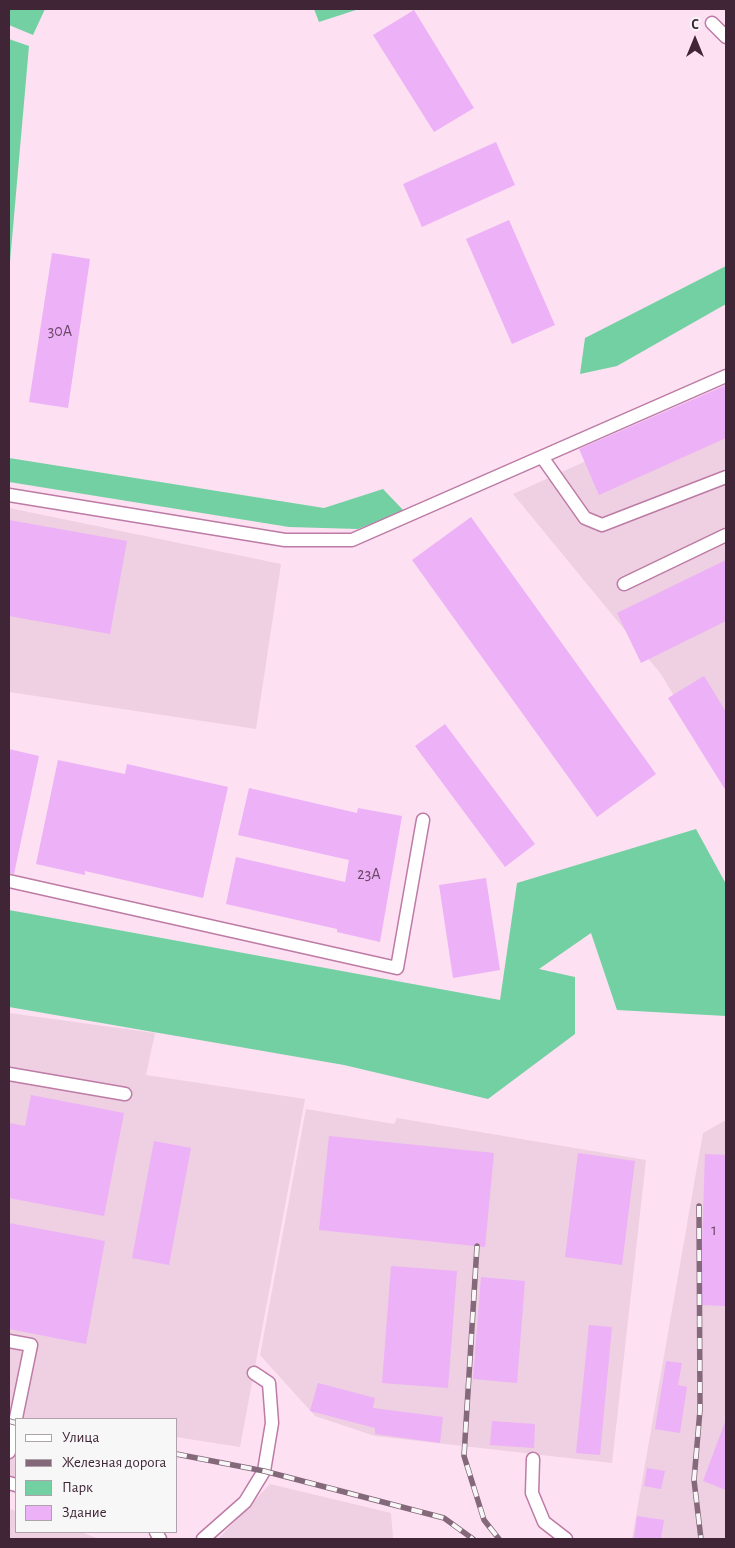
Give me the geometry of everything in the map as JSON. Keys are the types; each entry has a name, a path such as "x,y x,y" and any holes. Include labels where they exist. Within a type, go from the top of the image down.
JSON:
{"street":[{"path":"712,23 726,37"},
{"path":"9,495 285,540 352,540 726,376"},
{"path":"542,457 585,518 602,525 726,477"},
{"path":"624,584 726,535"},
{"path":"9,881 397,968 423,820"},
{"path":"9,1074 125,1094"},
{"path":"9,1341 31,1345 16,1418"},
{"path":"202,1539 245,1502 264,1471 272,1423 269,1383 254,1373"},
{"path":"9,1452 15,1423"},
{"path":"533,1459 532,1493 544,1522 566,1539"}],"shaded area":[{"path":"726,398 726,783 661,674 513,494"},
{"path":"9,508 281,564 256,729 9,692"},
{"path":"9,1013 155,1033 146,1075 305,1099 240,1447 178,1437 178,1418 15,1418 15,1493 9,1492"},
{"path":"306,1109 394,1124 397,1118 646,1160 612,1463 375,1436 315,1416 260,1355"},
{"path":"726,1120 726,1539 632,1539 703,1133"},
{"path":"270,1484 391,1513 393,1539 218,1539"},
{"path":"9,1509 15,1511 15,1533 84,1533 99,1539 9,1539"}],"green space":[{"path":"9,9 45,9 33,35 9,25"},
{"path":"314,9 359,9 319,22"},
{"path":"9,39 29,46 9,273"},
{"path":"726,266 726,304 617,366 580,374 585,338"},
{"path":"9,458 324,508 383,489 404,511 358,529 289,527 9,482"},
{"path":"696,829 726,884 726,1016 617,1010 591,933 539,969 575,977 575,1034 488,1099 344,1065 9,1007 9,910 500,1000 517,883"}],"building":[{"path":"414,10 474,108 434,132 373,35"},
{"path":"496,142 515,185 422,227 403,184"},
{"path":"509,220 555,325 512,344 466,239"},
{"path":"52,253 90,259 68,408 29,402"},
{"path":"726,385 726,438 599,495 579,449"},
{"path":"471,517 656,774 597,817 412,560"},
{"path":"9,520 127,541 110,634 9,616"},
{"path":"726,560 726,621 641,663 617,613"},
{"path":"704,676 726,712 726,791 668,698"},
{"path":"445,724 535,844 505,867 415,746"},
{"path":"9,749 39,756 14,874 9,873"},
{"path":"58,760 125,774 127,764 228,787 203,898 85,871 85,875 36,864"},
{"path":"249,788 357,813 358,808 402,816 380,942 337,932 337,929 226,904 236,857 345,882 349,860 238,835"},
{"path":"486,878 500,970 453,978 439,885"},
{"path":"31,1095 124,1113 104,1216 9,1198 9,1123 25,1126"},
{"path":"329,1136 494,1153 485,1247 319,1230"},
{"path":"154,1141 191,1148 169,1265 132,1258"},
{"path":"578,1153 635,1161 622,1265 565,1257"},
{"path":"705,1154 726,1155 726,1306 700,1305"},
{"path":"9,1223 105,1241 86,1344 9,1329"},
{"path":"391,1266 457,1271 448,1388 382,1383"},
{"path":"481,1277 525,1281 517,1383 473,1379"},
{"path":"589,1325 612,1327 600,1455 576,1453"},
{"path":"666,1361 682,1363 678,1385 687,1387 680,1433 655,1429"},
{"path":"318,1383 375,1398 373,1408 443,1417 440,1443 375,1434 375,1428 310,1411"},
{"path":"492,1421 535,1424 534,1448 490,1445"},
{"path":"726,1422 726,1490 703,1481"},
{"path":"647,1468 665,1471 661,1489 644,1486"},
{"path":"637,1516 664,1520 661,1539 634,1539"}],"railway":[{"path":"699,1206 700,1410 694,1480 701,1539"},
{"path":"477,1246 464,1456 484,1520 499,1539"},
{"path":"9,1421 15,1423"},
{"path":"178,1454 264,1471 444,1518 473,1539"}]}
